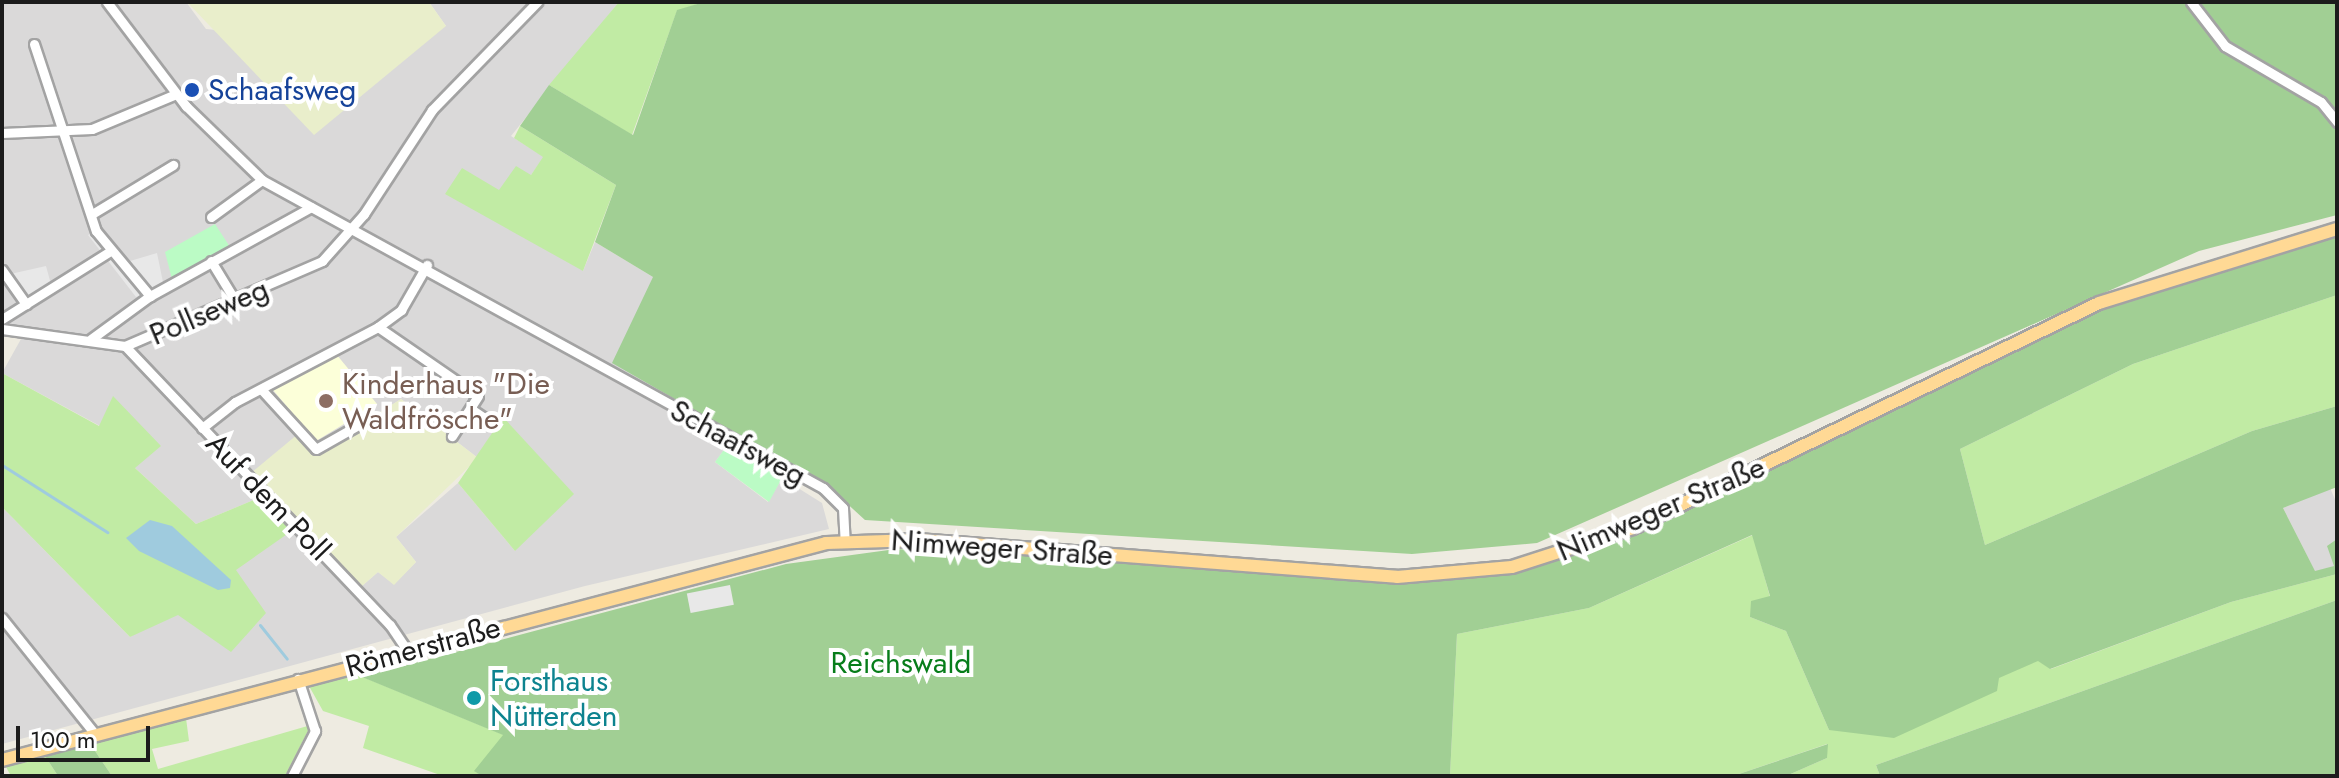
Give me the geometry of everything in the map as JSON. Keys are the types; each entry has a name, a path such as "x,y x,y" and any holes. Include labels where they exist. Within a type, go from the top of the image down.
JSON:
{"main road":[{"name":"Nimweger Straße","path":"845,542 918,540 1397,577 1512,567 1633,528 2099,303 2337,229"},
{"name":"Römerstraße","path":"2,760 743,559 845,542"}],"street":[{"name":"Schaafsweg","path":"107,2 176,94 262,180 351,229 427,265 823,488 843,508 845,542"},
{"name":"Pollseweg","path":"2,329 125,346 236,302 322,261 351,229 432,110 537,2"},
{"path":"2191,2 2225,46 2251,67 2294,84 2337,122"},
{"path":"34,44 67,133 92,214 109,252 150,296"},
{"path":"2,133 67,133 131,117 176,94"},
{"path":"92,214 173,165"},
{"path":"211,217 262,180"},
{"path":"91,339 150,296 311,207"},
{"path":"2,319 109,252"},
{"path":"211,261 236,302"},
{"path":"202,428 261,389 378,327 401,310 427,265"},
{"path":"2,270 26,304"},
{"path":"378,327 478,396 452,436"},
{"name":"Auf dem Poll","path":"125,346 390,625 408,652"},
{"path":"261,389 316,449 360,424"},
{"path":"471,409 492,423"},
{"path":"2,618 95,734"},
{"path":"292,776 315,731 298,679"}],"shaded area":[{"path":"2,2 186,2 206,29 216,30 446,26 429,2 619,2 511,136 544,157 531,175 583,271 595,242 653,277 734,437 715,462 768,502 782,478 822,503 829,529 585,586 2,744 2,507 130,637 293,530 354,593 378,572 394,584 416,562 396,537 458,483 515,551 503,418 478,458 401,399 315,454 246,477 261,497 196,524 134,467 113,397 100,426 2,373 21,339 2,335"},
{"path":"187,2 429,2 446,26 314,135"},
{"path":"96,231 120,264 157,253 164,287 136,297 88,235"},
{"path":"46,266 52,288 26,304 6,275"},
{"name":"Kinderhaus \"Die Waldfrösche\"","path":"337,355 377,404 316,441 273,390"},
{"path":"401,399 478,458 396,537 416,562 394,585 378,572 354,593 246,477 298,434 315,453"},
{"path":"2330,488 2337,504 2337,539 2328,546 2335,566 2315,572 2283,508"},
{"path":"730,585 734,605 691,613 687,593"}],"green space":[{"path":"619,2 704,2 677,11 632,135 549,85"},
{"path":"704,2 2337,2 2337,215 2199,251 1537,543 1412,554 865,520 830,488 612,363 653,277 595,242 616,185 520,126 549,85 633,135 677,10"},
{"path":"520,126 616,185 583,271 445,194 462,168 499,190 516,166 531,175 543,157 514,138"},
{"path":"215,224 232,250 173,283 165,252"},
{"name":"Reichswald","path":"2337,235 2337,295 2133,364 1960,449 1985,545 2252,431 2337,406 2337,487 2283,508 2315,571 2334,566 2327,546 2337,539 2337,574 2231,602 2050,669 2038,661 1999,678 1997,691 1894,738 1829,730 1786,631 1750,617 1751,601 1770,596 1752,535 1589,608 1457,634 1450,776 482,776 474,771 503,735 362,677 786,564 896,549 1453,575 1570,552 2002,349 2201,266"},
{"path":"2337,295 2337,406 2252,431 1985,545 1960,449 2133,364"},
{"path":"2,373 99,426 113,396 161,446 135,468 196,524 261,497 293,530 236,570 266,613 231,652 178,615 130,637 2,507"},
{"path":"503,417 574,494 515,551 458,483"},
{"path":"726,447 782,478 769,502 715,462"},
{"path":"1753,535 1770,597 1750,617 1786,631 1829,730 2038,660 2051,669 2231,602 2337,574 2337,600 1876,765 1880,776 1786,776 1827,758 1827,744 1733,776 1450,776 1457,634 1589,608"},
{"path":"2337,600 2337,776 1880,776 1876,765"},
{"path":"358,675 504,735 475,771 482,776 443,776 363,748 369,726 323,711 309,686"},
{"path":"186,718 189,741 152,749 158,769 311,725 285,776 112,776 89,742"},
{"path":"89,742 112,776 58,776 45,756"},
{"path":"1828,744 1827,758 1786,776 1733,776"},
{"path":"45,756 58,776 11,776 6,767"}],"water":[{"path":"150,520 172,526 231,580 230,588 218,590 139,551 126,538"}],"waterway":[{"path":"2,465 107,532"},
{"path":"260,625 287,659"}],"place":[{"name":"Schaafsweg","path":"192,90"},
{"name":"Kinderhaus \"Die Waldfrösche\"","path":"326,401"},
{"name":"Forsthaus Nütterden","path":"474,698"}]}
